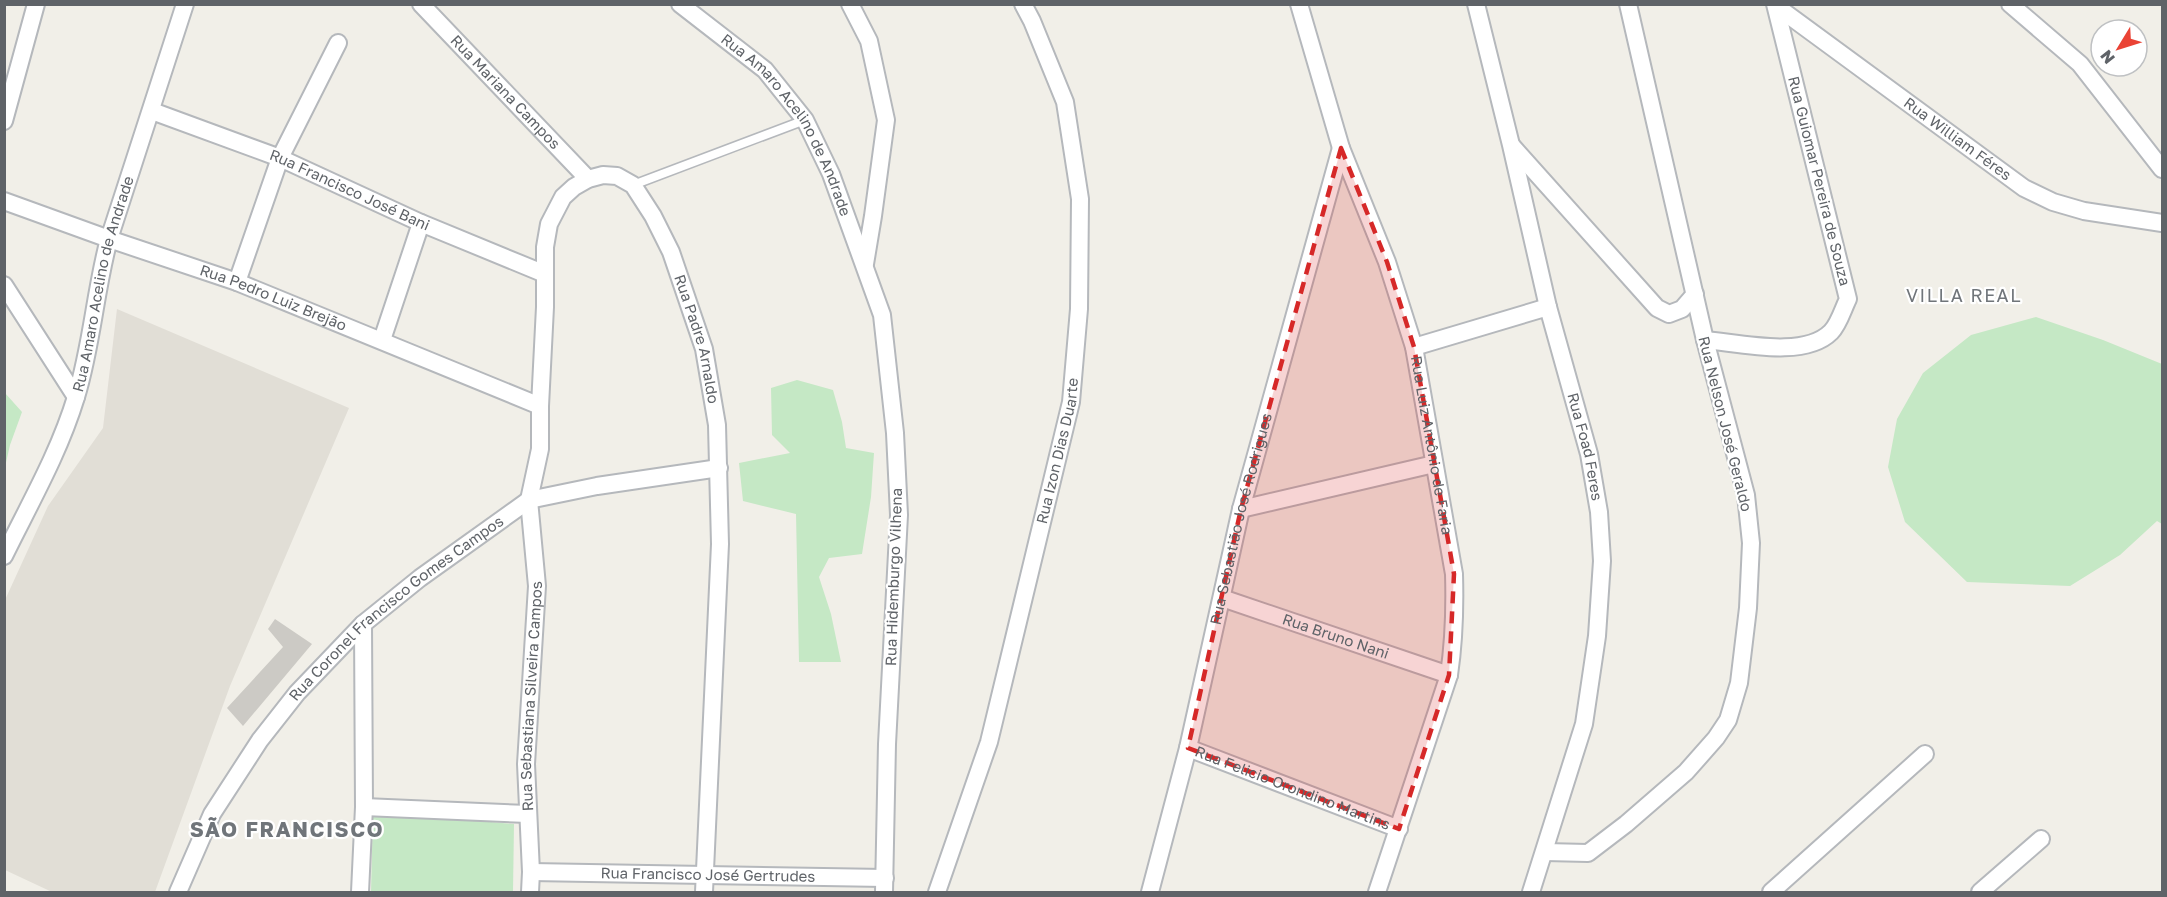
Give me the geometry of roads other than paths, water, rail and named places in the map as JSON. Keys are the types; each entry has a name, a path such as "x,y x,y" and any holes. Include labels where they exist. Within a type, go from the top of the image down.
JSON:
{"street":[{"path":"4,121 36,4"},
{"name":"Rua Amaro Acelino de Andrade","path":"4,556 56,451 76,397 91,338 109,239 185,4"},
{"name":"Rua Mariana Campos","path":"421,4 588,179"},
{"name":"Rua Amaro Acelino de Andrade","path":"680,4 765,70 805,120 831,174 864,265"},
{"path":"850,4 869,41 886,120 864,265"},
{"name":"Rua Izon Dias Duarte","path":"937,892 989,742 1071,402 1079,309 1080,199 1065,102 1023,4"},
{"name":"Rua Luiz Antônio de Faria","path":"1299,4 1341,148 1388,262 1414,347 1454,574 1455,606 1449,675 1377,892"},
{"name":"Rua Foad Feres","path":"1476,4 1548,307 1589,454 1599,512 1602,561 1597,636 1584,724 1531,892"},
{"name":"Rua Nelson José Geraldo","path":"1545,852 1588,853 1626,824 1686,772 1716,738 1728,720 1739,683 1748,608 1751,543 1746,495 1705,340 1628,4"},
{"path":"2010,4 2080,64 2163,168"},
{"name":"Rua William Féres","path":"1776,5 2024,188 2053,202 2084,211 2163,223"},
{"name":"Rua Guiomar Pereira de Souza","path":"1705,340 1781,348 1814,345 1833,331 1848,299 1776,5"},
{"path":"237,282 280,159 338,43"},
{"name":"Rua Francisco José Bani","path":"152,111 280,159 421,223 545,274"},
{"path":"1511,146 1657,308 1669,314 1682,309 1695,294"},
{"name":"Rua Sebastião José Rodrigues","path":"1150,892 1188,748 1241,510 1341,148"},
{"path":"529,500 540,449 545,247 549,224 563,197 588,179 603,175 617,176 633,185"},
{"name":"Rua Padre Arnaldo","path":"633,185 653,216 671,252 704,350 717,425 720,544 703,873 704,892"},
{"name":"Rua Pedro Luiz Brejão","path":"4,201 237,282 540,406"},
{"path":"382,340 421,223"},
{"name":"Rua Hidemburgo Vilhena","path":"864,265 882,315 895,434 899,515 887,744 884,885"},
{"path":"4,285 76,397"},
{"path":"1414,347 1548,307"},
{"path":"1241,510 1434,465"},
{"name":"Rua Coronel Francisco Gomes Campos","path":"178,892 212,814 260,740 297,693 363,624 420,578 529,500 597,486 719,468"},
{"name":"Rua Sebastiana Silveira Campos","path":"529,500 537,586 526,764 530,892"},
{"name":"Rua Bruno Nani","path":"1222,598 1449,675"},
{"path":"360,892 364,807 363,624"},
{"name":"Rua Felicio Orondino Martins","path":"1188,748 1399,829"},
{"path":"1771,892 1925,754"},
{"path":"364,807 528,814"},
{"path":"1980,892 2041,839"},
{"name":"Rua Francisco José Gertrudes","path":"531,872 703,873 884,885"}],"lane":[{"path":"633,185 805,120"}],"district":[{"name":"VILLA REAL","path":"1964,296"},
{"name":"SÃO FRANCISCO","path":"287,830"}]}
